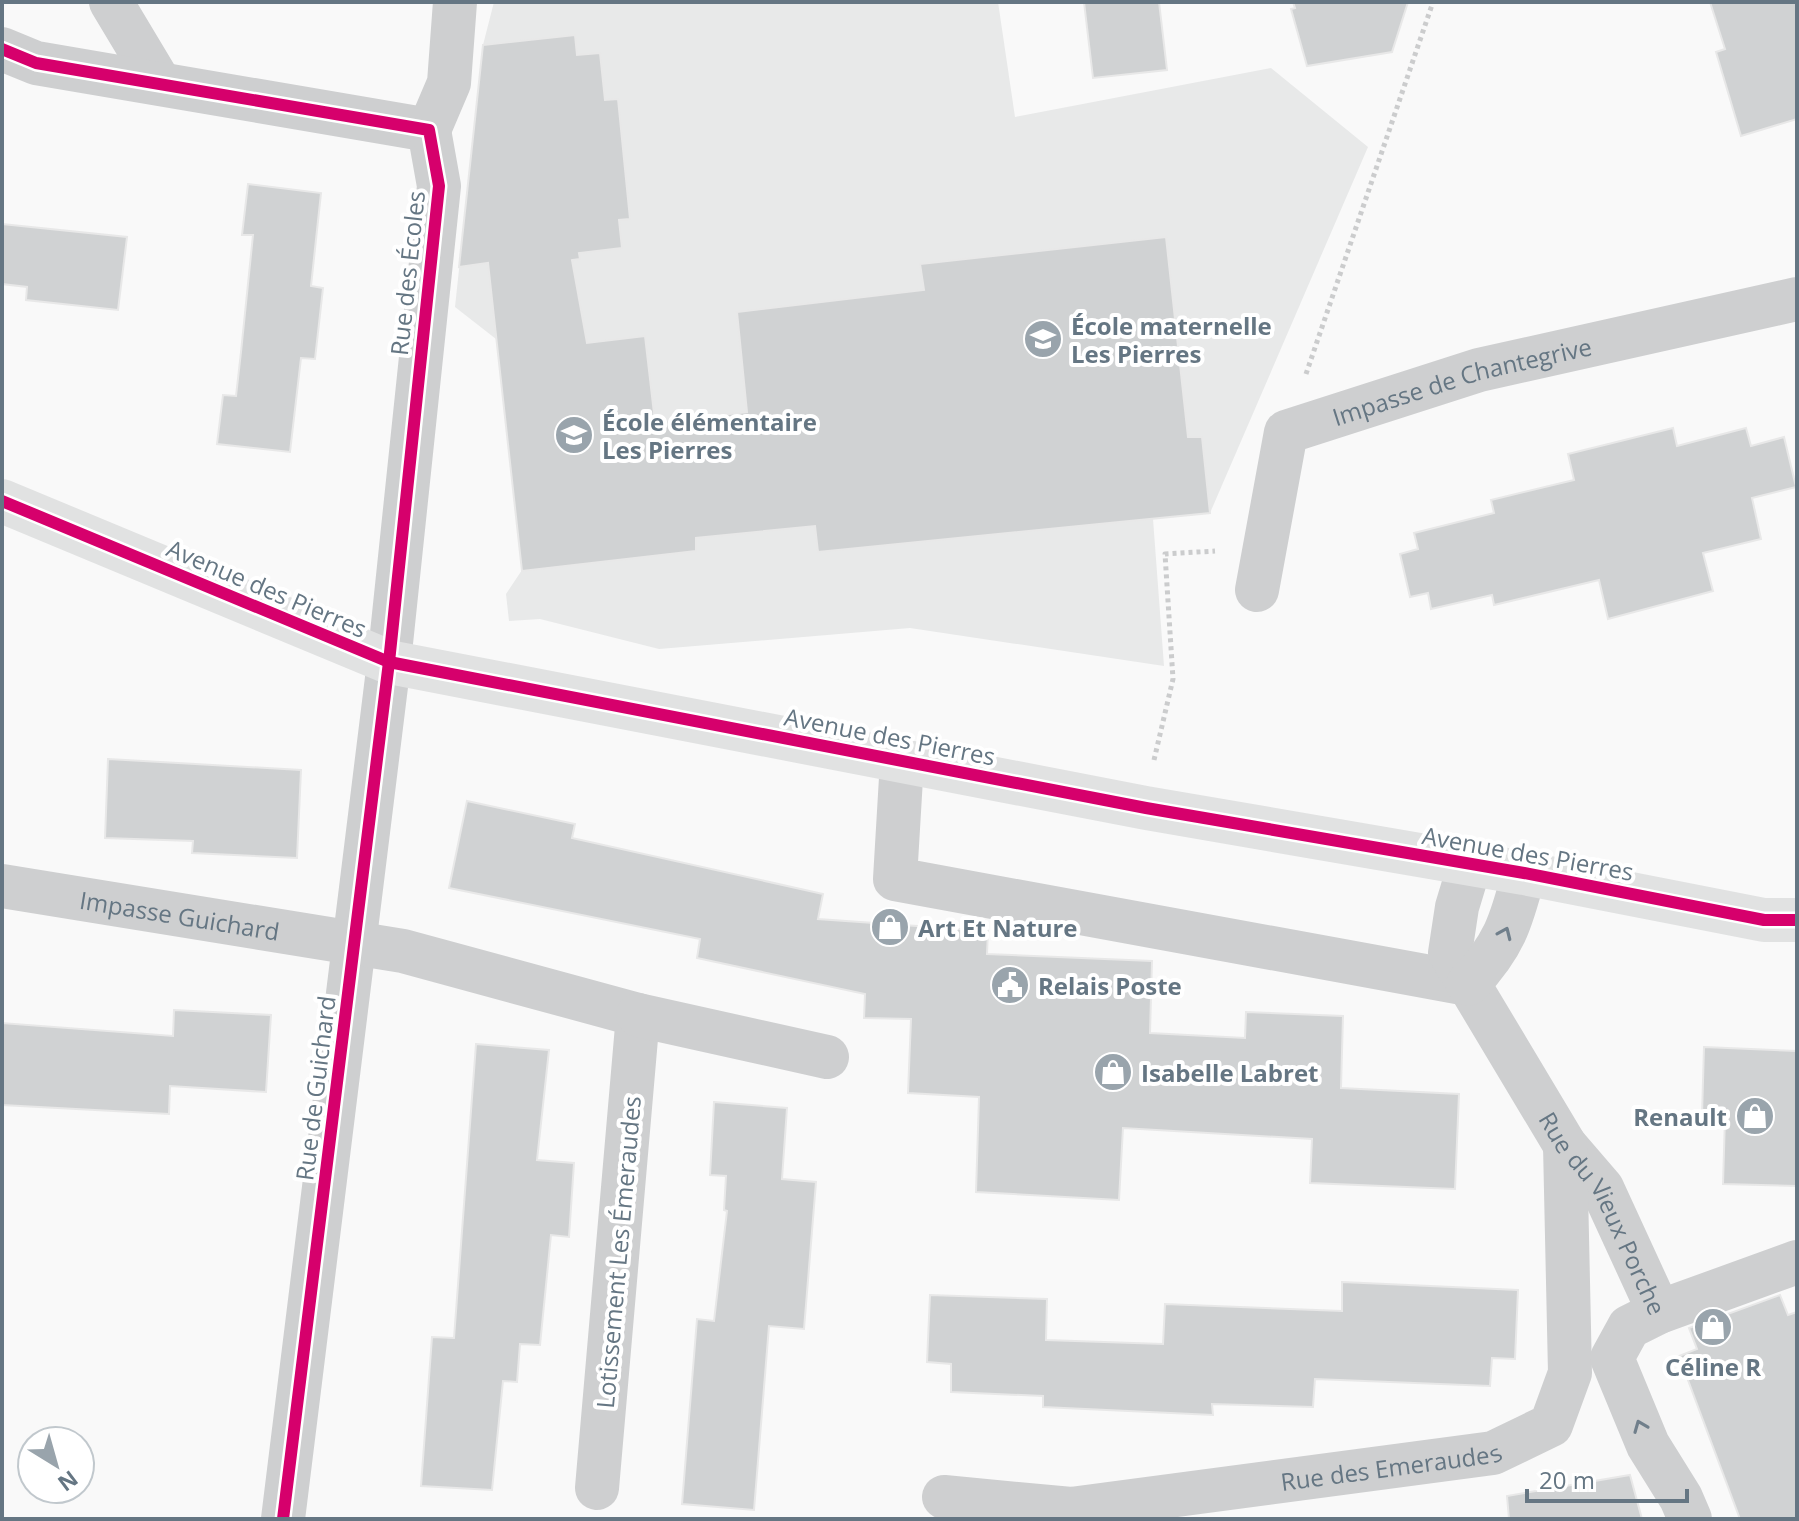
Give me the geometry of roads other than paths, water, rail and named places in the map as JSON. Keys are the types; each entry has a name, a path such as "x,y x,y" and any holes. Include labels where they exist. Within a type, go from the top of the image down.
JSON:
{"street":[{"path":"111,2 159,82"},
{"path":"2,49 36,63 429,130 449,83 455,2"},
{"name":"Rue des Écoles","path":"389,662 439,186 429,130"},
{"name":"Impasse de Chantegrive","path":"1257,590 1286,432 1479,370 1797,299"},
{"name":"Avenue des Pierres","path":"2,501 389,662 1146,808 1524,873 1764,920 1797,920"},
{"name":"Rue de Guichard","path":"283,1519 389,662"},
{"name":"Avenue des Pierres","path":"902,761 895,879 1468,984"},
{"name":"Rue du Vieux Porche","path":"1470,864 1457,907 1450,953 1565,1145 1602,1188 1659,1312 1629,1327 1612,1358 1648,1445 1690,1519"},
{"path":"1468,984 1496,955 1513,915 1524,873"},
{"name":"Impasse Guichard","path":"2,886 355,945"},
{"path":"355,945 403,951 638,1015 827,1057"},
{"name":"Lotissement Les Émeraudes","path":"597,1488 638,1015"},
{"name":"Rue des Emeraudes","path":"944,1497 1071,1509 1493,1453 1551,1425 1570,1373 1565,1145"},
{"path":"1659,1312 1797,1262"}],"place":[{"name":"École maternelle Les Pierres","path":"1043,339"},
{"name":"École élémentaire Les Pierres","path":"574,435"},
{"name":"Art Et Nature","path":"890,927"},
{"name":"Relais Poste","path":"1010,985"},
{"name":"Isabelle Labret","path":"1113,1072"},
{"name":"Renault","path":"1755,1116"},
{"name":"Céline R","path":"1713,1327"}]}
